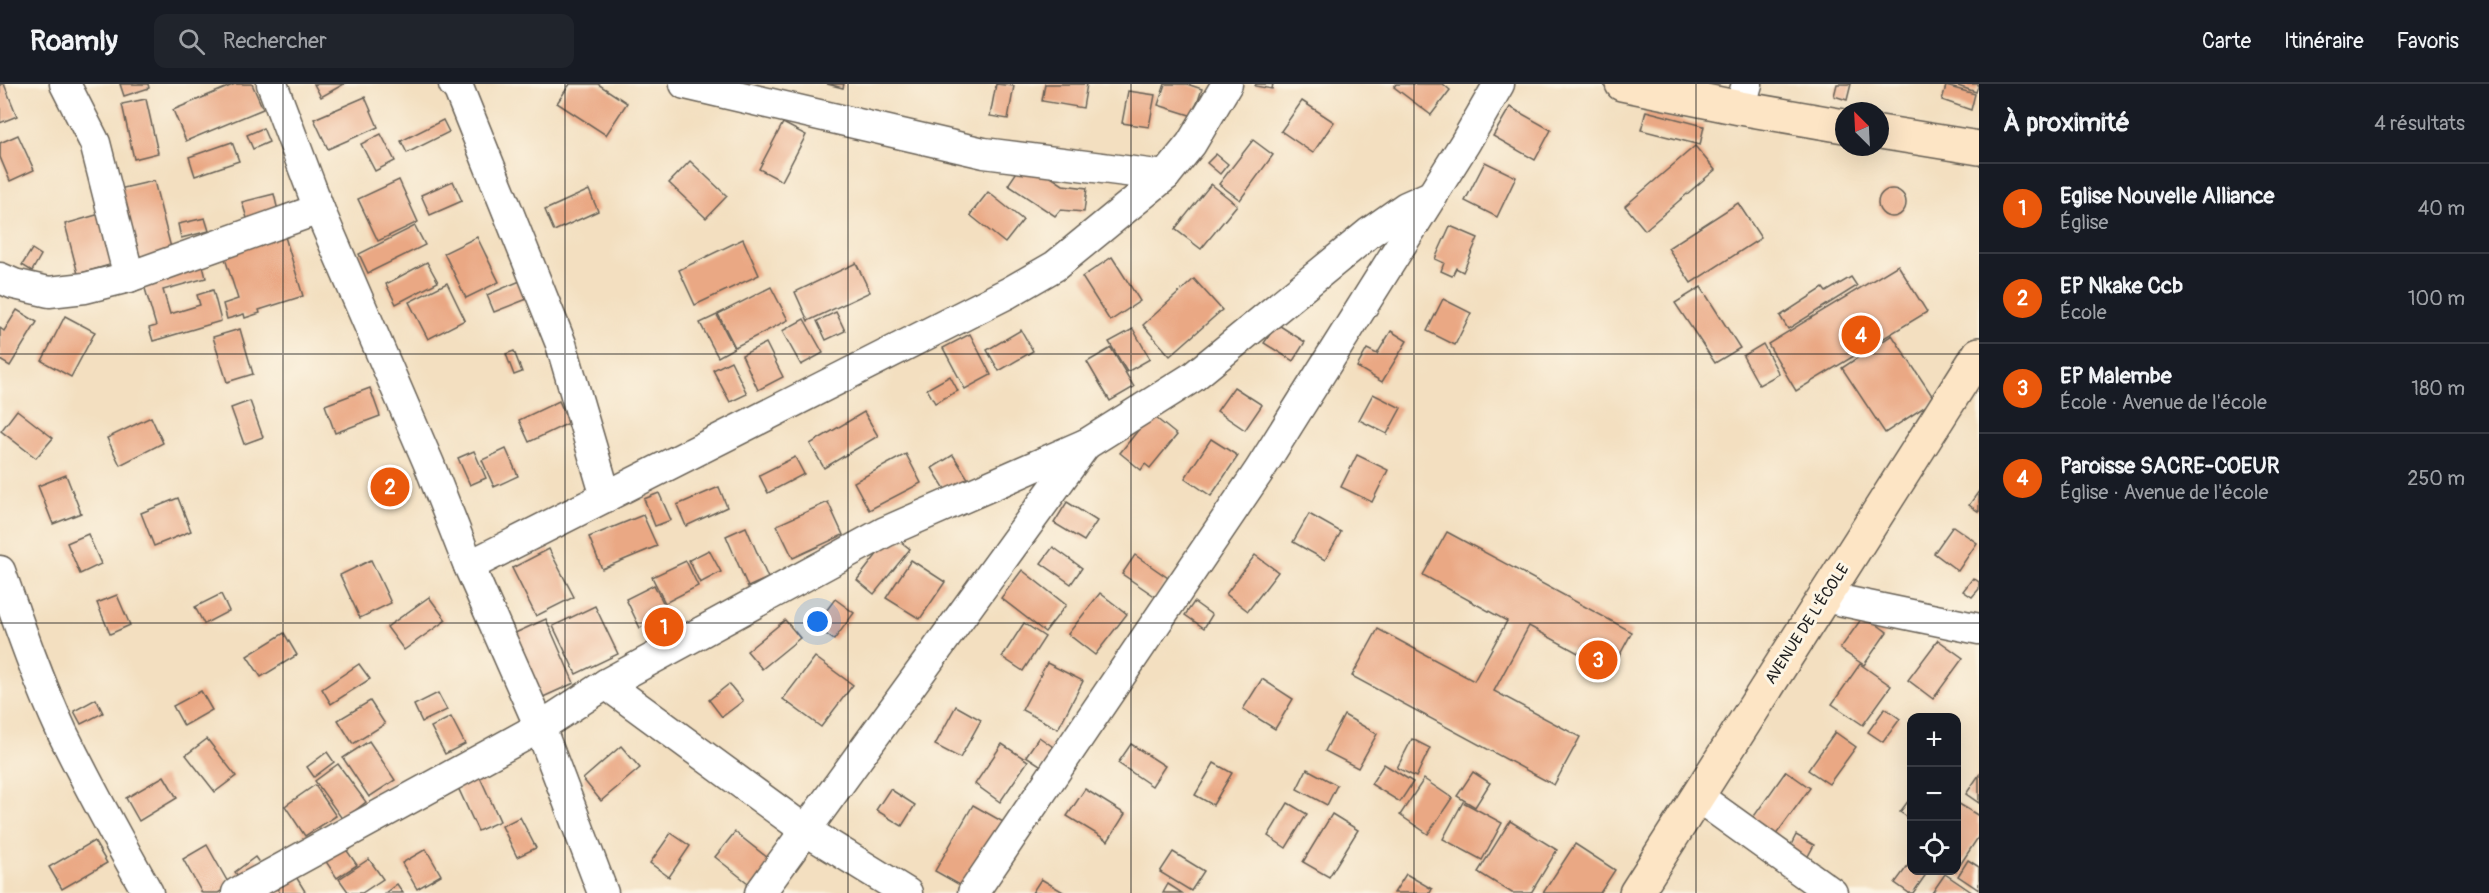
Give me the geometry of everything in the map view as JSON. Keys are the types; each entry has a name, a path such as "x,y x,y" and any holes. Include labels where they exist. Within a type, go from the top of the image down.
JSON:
{"street":[{"path":"66,84 95,143 129,277"},
{"path":"272,84 319,209 429,464 469,566 540,727 603,893"},
{"path":"454,84 459,90 561,344 606,497"},
{"path":"685,84 984,153 1165,176"},
{"path":"469,566 1008,293 1055,266 1165,176 1191,144 1227,84"},
{"path":"973,893 1259,471 1433,195 1499,84"},
{"path":"1622,84 1744,96 1835,123"},
{"path":"1889,133 1977,142"},
{"path":"237,893 540,727 606,684 885,532 1088,443 1193,377 1369,233 1406,207 1433,195"},
{"path":"0,278 14,284 49,292 86,288 129,277 319,209"},
{"name":"AVENUE DE L'ÉCOLE","path":"1636,893 1979,354"},
{"path":"760,893 1088,443"},
{"path":"0,571 27,647 62,731 115,835 148,893"},
{"path":"1824,597 1979,629"},
{"path":"606,684 805,830 907,893"},
{"path":"1698,796 1832,893"}],"building":[{"path":"0,84 4,84 17,116 0,123"},
{"path":"120,84 148,84 149,88 124,96"},
{"path":"235,84 252,84 263,109 186,141 173,110"},
{"path":"314,84 344,84 321,97"},
{"path":"570,84 598,84 627,103 606,135 557,103"},
{"path":"827,84 844,84 843,88"},
{"path":"996,84 1014,86 1008,119 990,116"},
{"path":"1045,84 1087,84 1083,108 1042,101"},
{"path":"1165,84 1187,84 1202,89 1193,116 1158,105"},
{"path":"1256,84 1273,84 1272,89 1255,86"},
{"path":"1396,84 1443,84 1450,90 1431,115 1394,87"},
{"path":"1837,84 1851,84 1847,100 1834,96"},
{"path":"1952,84 1979,84 1976,92"},
{"path":"1946,86 1975,94 1971,110 1942,100"},
{"path":"1128,91 1155,95 1149,127 1122,123"},
{"path":"365,97 378,127 328,149 314,119"},
{"path":"146,99 158,153 134,159 122,104"},
{"path":"1302,101 1334,122 1313,153 1281,131"},
{"path":"1510,107 1551,130 1535,160 1493,136"},
{"path":"1646,111 1704,126 1700,145 1641,130"},
{"path":"443,120 449,132 407,153 401,141"},
{"path":"783,123 806,135 782,181 759,169"},
{"path":"263,128 269,142 253,149 247,135"},
{"path":"381,134 395,161 375,171 361,144"},
{"path":"18,135 34,170 10,181 0,157 0,143"},
{"path":"1253,140 1273,155 1240,200 1219,184"},
{"path":"232,142 239,161 195,176 189,157"},
{"path":"1695,146 1715,170 1645,230 1625,206"},
{"path":"1216,154 1228,164 1220,174 1207,163"},
{"path":"1025,160 1063,185 1087,188 1084,212 1060,210 1055,216 1008,185"},
{"path":"690,161 727,196 706,218 669,183"},
{"path":"1485,162 1516,177 1497,217 1465,201"},
{"path":"399,180 418,222 378,241 358,199"},
{"path":"154,181 172,252 136,260 119,189"},
{"path":"453,181 462,201 430,215 421,195"},
{"path":"1211,184 1237,205 1201,249 1175,229"},
{"path":"1892,189 1902,193 1906,203 1902,213 1892,217 1882,213 1878,203 1882,193"},
{"path":"589,190 598,211 554,231 545,210"},
{"path":"988,192 1023,220 1005,243 970,215"},
{"path":"274,194 278,211 247,218 242,202"},
{"path":"1738,203 1761,238 1691,283 1668,248"},
{"path":"100,214 113,264 78,274 65,224"},
{"path":"205,218 209,231 181,238 178,224"},
{"path":"415,226 425,245 368,273 359,254"},
{"path":"1450,226 1478,238 1463,272 1456,268 1452,276 1441,271 1444,263 1435,259"},
{"path":"283,230 303,296 259,310 260,313 245,318 244,314 227,319 223,304 238,299 222,249"},
{"path":"477,237 499,282 466,298 444,253"},
{"path":"743,239 759,275 695,305 679,270"},
{"path":"32,249 41,255 32,271 22,265"},
{"path":"1112,257 1140,301 1110,321 1082,277"},
{"path":"201,258 206,278 163,290 170,314 200,305 197,295 213,290 221,321 153,341 149,328 156,326 141,275"},
{"path":"427,262 438,282 396,304 386,284"},
{"path":"856,263 870,292 808,321 795,292"},
{"path":"1898,265 1927,312 1796,391 1768,344"},
{"path":"1851,277 1857,286 1788,329 1780,316 1823,288 1826,292"},
{"path":"1194,279 1222,310 1170,356 1143,325"},
{"path":"520,281 527,299 494,312 487,295"},
{"path":"447,283 465,320 428,339 409,302"},
{"path":"771,287 788,320 735,347 718,314"},
{"path":"1701,287 1740,348 1715,363 1675,303"},
{"path":"1443,299 1471,313 1455,345 1427,331"},
{"path":"17,310 37,322 10,366 0,360 0,328 4,331"},
{"path":"836,312 845,331 826,340 817,321"},
{"path":"717,315 734,348 718,357 700,323"},
{"path":"65,316 95,332 71,377 42,361"},
{"path":"804,319 823,353 801,365 782,331"},
{"path":"1277,324 1305,342 1293,361 1264,343"},
{"path":"240,329 253,374 227,382 213,337"},
{"path":"1133,329 1150,359 1127,372 1109,342"},
{"path":"1021,330 1033,351 999,371 987,350"},
{"path":"1391,331 1407,341 1382,382 1357,367 1367,349 1377,354"},
{"path":"970,334 991,375 965,389 943,348"},
{"path":"1892,335 1935,400 1885,433 1842,368"},
{"path":"766,343 783,377 758,390 742,355"},
{"path":"1763,344 1779,374 1759,385 1743,356"},
{"path":"1111,348 1134,387 1110,401 1087,362"},
{"path":"514,351 522,372 514,375 506,354"},
{"path":"731,361 747,394 730,402 713,370"},
{"path":"950,376 958,391 935,403 927,389"},
{"path":"1234,387 1262,405 1245,430 1217,411"},
{"path":"370,388 380,416 335,433 325,405"},
{"path":"1373,394 1401,408 1387,434 1359,420"},
{"path":"250,401 263,437 244,444 231,408"},
{"path":"559,401 569,423 529,442 519,420"},
{"path":"17,410 53,438 36,458 1,431"},
{"path":"864,412 878,436 824,468 810,444"},
{"path":"1151,414 1177,435 1150,468 1145,464 1141,470 1120,453"},
{"path":"151,417 163,443 120,465 107,438"},
{"path":"1211,439 1238,456 1211,496 1185,478"},
{"path":"506,449 518,476 494,487 482,460"},
{"path":"474,451 486,478 470,485 458,458"},
{"path":"906,454 921,483 869,510 854,482"},
{"path":"953,455 969,480 948,494 932,468"},
{"path":"1357,455 1388,470 1372,502 1341,487"},
{"path":"795,457 804,474 768,493 759,475"},
{"path":"66,475 81,513 53,524 38,486"},
{"path":"719,487 727,507 686,526 677,505"},
{"path":"1979,491 1979,512 1969,505"},
{"path":"659,493 671,520 655,526 644,499"},
{"path":"178,498 191,531 154,546 141,513"},
{"path":"828,502 843,535 793,558 777,525"},
{"path":"1067,502 1097,521 1084,541 1054,523"},
{"path":"1309,514 1341,532 1325,560 1293,542"},
{"path":"643,515 657,546 602,569 589,537"},
{"path":"1953,526 1977,543 1958,571 1934,553"},
{"path":"746,527 768,578 748,587 726,536"},
{"path":"1447,532 1632,632 1611,671 1529,626 1494,691 1580,737 1554,785 1352,676 1378,629 1474,681 1507,621 1423,575"},
{"path":"88,534 101,564 80,574 67,543"},
{"path":"892,535 910,549 874,594 857,580"},
{"path":"1053,547 1082,568 1071,584 1041,563"},
{"path":"549,549 574,597 536,616 512,568"},
{"path":"709,550 721,572 700,583 689,560"},
{"path":"1135,555 1168,578 1156,597 1122,574"},
{"path":"1255,555 1278,572 1248,611 1226,594"},
{"path":"371,560 391,603 360,618 340,575"},
{"path":"911,560 945,582 920,619 886,598"},
{"path":"686,561 698,586 665,603 652,577"},
{"path":"1022,570 1066,605 1045,632 1001,598"},
{"path":"1973,578 1979,582 1979,589 1972,597 1963,591"},
{"path":"654,585 669,614 640,628 626,599"},
{"path":"1100,593 1127,614 1095,655 1068,634"},
{"path":"221,594 229,611 204,624 195,607"},
{"path":"117,595 130,625 110,634 97,603"},
{"path":"429,597 446,620 404,650 387,627"},
{"path":"835,599 854,613 834,640 815,626"},
{"path":"1194,602 1212,615 1204,628 1185,615"},
{"path":"595,606 618,654 576,674 553,626"},
{"path":"1864,615 1887,632 1864,665 1840,649"},
{"path":"546,619 574,683 541,698 513,634"},
{"path":"785,620 800,638 762,669 747,651"},
{"path":"1024,623 1045,637 1023,671 1002,657"},
{"path":"284,633 297,655 261,677 247,656"},
{"path":"1938,640 1963,658 1933,699 1908,680"},
{"path":"815,657 853,685 821,727 783,699"},
{"path":"1047,663 1083,681 1058,729 1022,710"},
{"path":"359,664 370,679 331,704 322,689"},
{"path":"1860,664 1891,686 1863,725 1832,704"},
{"path":"1262,679 1293,699 1275,729 1243,709"},
{"path":"729,684 743,701 722,717 709,700"},
{"path":"201,691 212,710 184,726 173,706"},
{"path":"438,693 447,710 422,722 414,705"},
{"path":"96,699 103,713 81,724 74,711"},
{"path":"370,701 385,724 353,744 338,720"},
{"path":"956,706 981,720 960,758 935,745"},
{"path":"1885,708 1900,719 1883,742 1868,732"},
{"path":"1344,715 1377,734 1358,768 1325,751"},
{"path":"451,717 465,744 445,754 431,727"},
{"path":"1835,732 1856,747 1829,784 1808,770"},
{"path":"1039,737 1059,751 1046,769 1026,756"},
{"path":"207,739 236,776 215,792 186,755"},
{"path":"1412,739 1430,748 1416,777 1397,768"},
{"path":"369,741 395,780 369,797 343,758"},
{"path":"1002,744 1028,761 1000,802 975,784"},
{"path":"1131,744 1165,766 1152,786 1118,763"},
{"path":"621,746 640,768 601,801 583,779"},
{"path":"327,752 334,762 314,777 307,767"},
{"path":"1214,763 1232,773 1213,805 1195,795"},
{"path":"338,764 366,802 343,820 315,781"},
{"path":"1384,764 1413,782 1400,802 1371,784"},
{"path":"1307,769 1337,785 1327,805 1297,789"},
{"path":"1786,771 1810,788 1775,836 1752,819"},
{"path":"1473,772 1490,783 1475,807 1457,796"},
{"path":"478,773 500,821 478,831 456,783"},
{"path":"1979,775 1979,803 1966,794"},
{"path":"164,776 177,798 139,821 126,798"},
{"path":"1424,779 1452,798 1428,834 1400,815"},
{"path":"315,785 336,816 305,836 285,806"},
{"path":"890,789 915,805 902,826 876,810"},
{"path":"1085,789 1125,814 1108,841 1067,816"},
{"path":"1463,802 1502,823 1482,860 1443,839"},
{"path":"1288,803 1307,814 1286,848 1268,836"},
{"path":"1907,803 1907,817 1900,812"},
{"path":"973,805 1005,823 967,889 935,871"},
{"path":"1961,805 1979,816 1979,836 1961,863"},
{"path":"1332,814 1358,830 1329,877 1303,862"},
{"path":"520,817 536,848 517,857 502,826"},
{"path":"1510,821 1557,850 1531,893 1512,893 1478,872"},
{"path":"735,832 773,862 753,887 715,857"},
{"path":"671,833 690,846 669,877 650,863"},
{"path":"1796,835 1814,845 1807,858 1789,849"},
{"path":"94,841 107,863 62,889 49,867"},
{"path":"1575,844 1615,870 1600,893 1543,893"},
{"path":"207,845 230,886 218,893 202,893 183,859"},
{"path":"343,845 357,865 337,878 323,857"},
{"path":"426,849 441,875 417,889 402,863"},
{"path":"1173,852 1204,871 1191,891 1160,872"},
{"path":"255,857 263,868 243,883 235,872"},
{"path":"369,859 383,879 362,893 349,893 339,879"},
{"path":"1968,860 1979,867 1979,890 1958,876 1961,875"},
{"path":"1907,867 1907,875 1926,875 1913,893 1909,893 1895,883"},
{"path":"1406,874 1432,889 1430,893 1394,893"},
{"path":"295,875 306,893 280,893 276,887"},
{"path":"1946,875 1973,893 1932,893"},
{"path":"1041,879 1065,893 1032,893"},
{"path":"397,884 403,893 385,893"},
{"path":"1168,884 1182,893 1163,893"}],"place":[{"name":"Paroisse SACRE-COEUR","path":"1861,335"},
{"name":"EP Nkake Ccb","path":"390,487"},
{"name":"Eglise Nouvelle Alliance","path":"664,627"},
{"name":"EP Malembe","path":"1598,660"}]}
